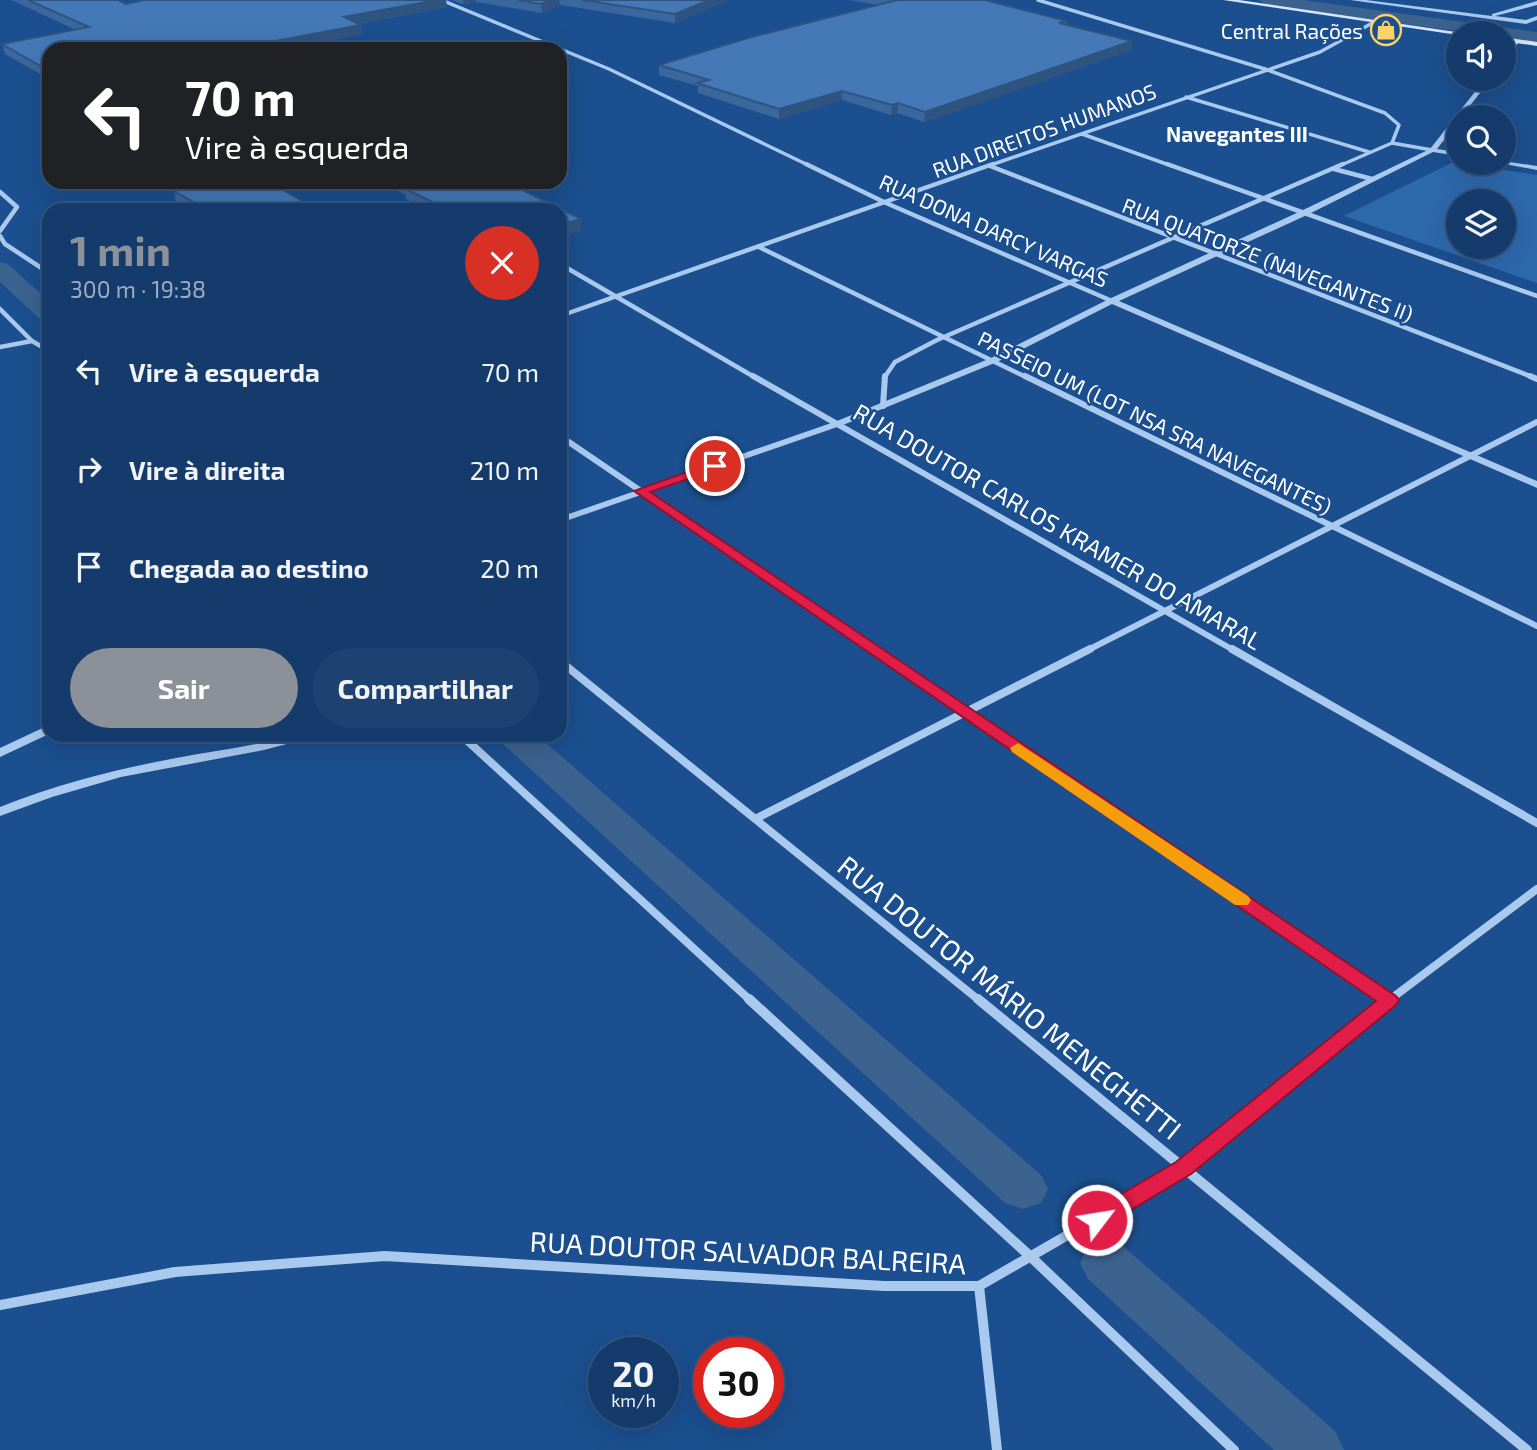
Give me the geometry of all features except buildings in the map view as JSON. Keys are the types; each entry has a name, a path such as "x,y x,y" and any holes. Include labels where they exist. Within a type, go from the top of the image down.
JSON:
{"main road":[{"path":"1226,0 1446,31"},
{"path":"1517,41 1537,44"}],"street":[{"name":"RUA DONA DARCY VARGAS","path":"441,0 543,42"},
{"path":"1038,0 1265,69 1385,113 1399,125 1392,143"},
{"path":"1353,0 1526,22 1537,18"},
{"path":"1486,17 1537,3"},
{"name":"RUA DIREITOS HUMANOS","path":"567,314 1320,52 1376,21"},
{"name":"RUA DONA DARCY VARGAS","path":"567,52 609,69 886,203 1537,485"},
{"path":"567,517 840,423 994,360 1210,254 1432,150 1479,91"},
{"path":"1185,97 1370,152"},
{"path":"1081,134 1537,296"},
{"path":"883,406 880,386 883,373 898,360 937,340 1392,143 1446,153"},
{"path":"1516,165 1537,168"},
{"name":"RUA QUATORZE (NAVEGANTES II)","path":"989,166 1171,239 1537,379"},
{"path":"1333,169 1372,179"},
{"path":"0,192 17,208 0,233 5,244 42,268"},
{"name":"PASSEIO UM (LOT NSA SRA NAVEGANTES)","path":"759,247 1537,626"},
{"name":"RUA DOUTOR CARLOS KRAMER DO AMARAL","path":"567,268 1537,823"},
{"path":"0,309 32,341 42,347"},
{"path":"0,347 32,341"},
{"path":"757,818 1537,422"},
{"path":"567,441 1389,1000"},
{"name":"RUA DOUTOR MÁRIO MENEGHETTI","path":"567,667 757,818 1527,1450"},
{"path":"0,753 42,732"},
{"path":"0,812 45,793 191,759 283,742"},
{"path":"469,742 1032,1258 1234,1450"},
{"name":"RUA DOUTOR SALVADOR BALREIRA","path":"0,1305 176,1272 385,1256 870,1285 979,1286 1032,1258 1184,1168 1389,1000 1537,889"},
{"path":"979,1286 996,1450"}],"shaded area":[{"path":"1446,165 1446,175 1516,175 1516,172 1537,175 1537,283 1468,259 1516,259 1516,189 1446,189 1446,251 1344,216"}],"waterway":[{"path":"1267,0 1537,37"},
{"path":"0,269 42,308"},
{"path":"523,742 1023,1189"},
{"path":"1106,1263 1315,1450"}],"slow traffic":[{"path":"1018,748 1242,900"}],"place":[{"name":"Central Rações","path":"1386,30"}],"district":[{"name":"Navegantes III","path":"1237,133"}],"route":[{"path":"715,466 640,491 1389,1000 1184,1168 1097,1220"}]}
